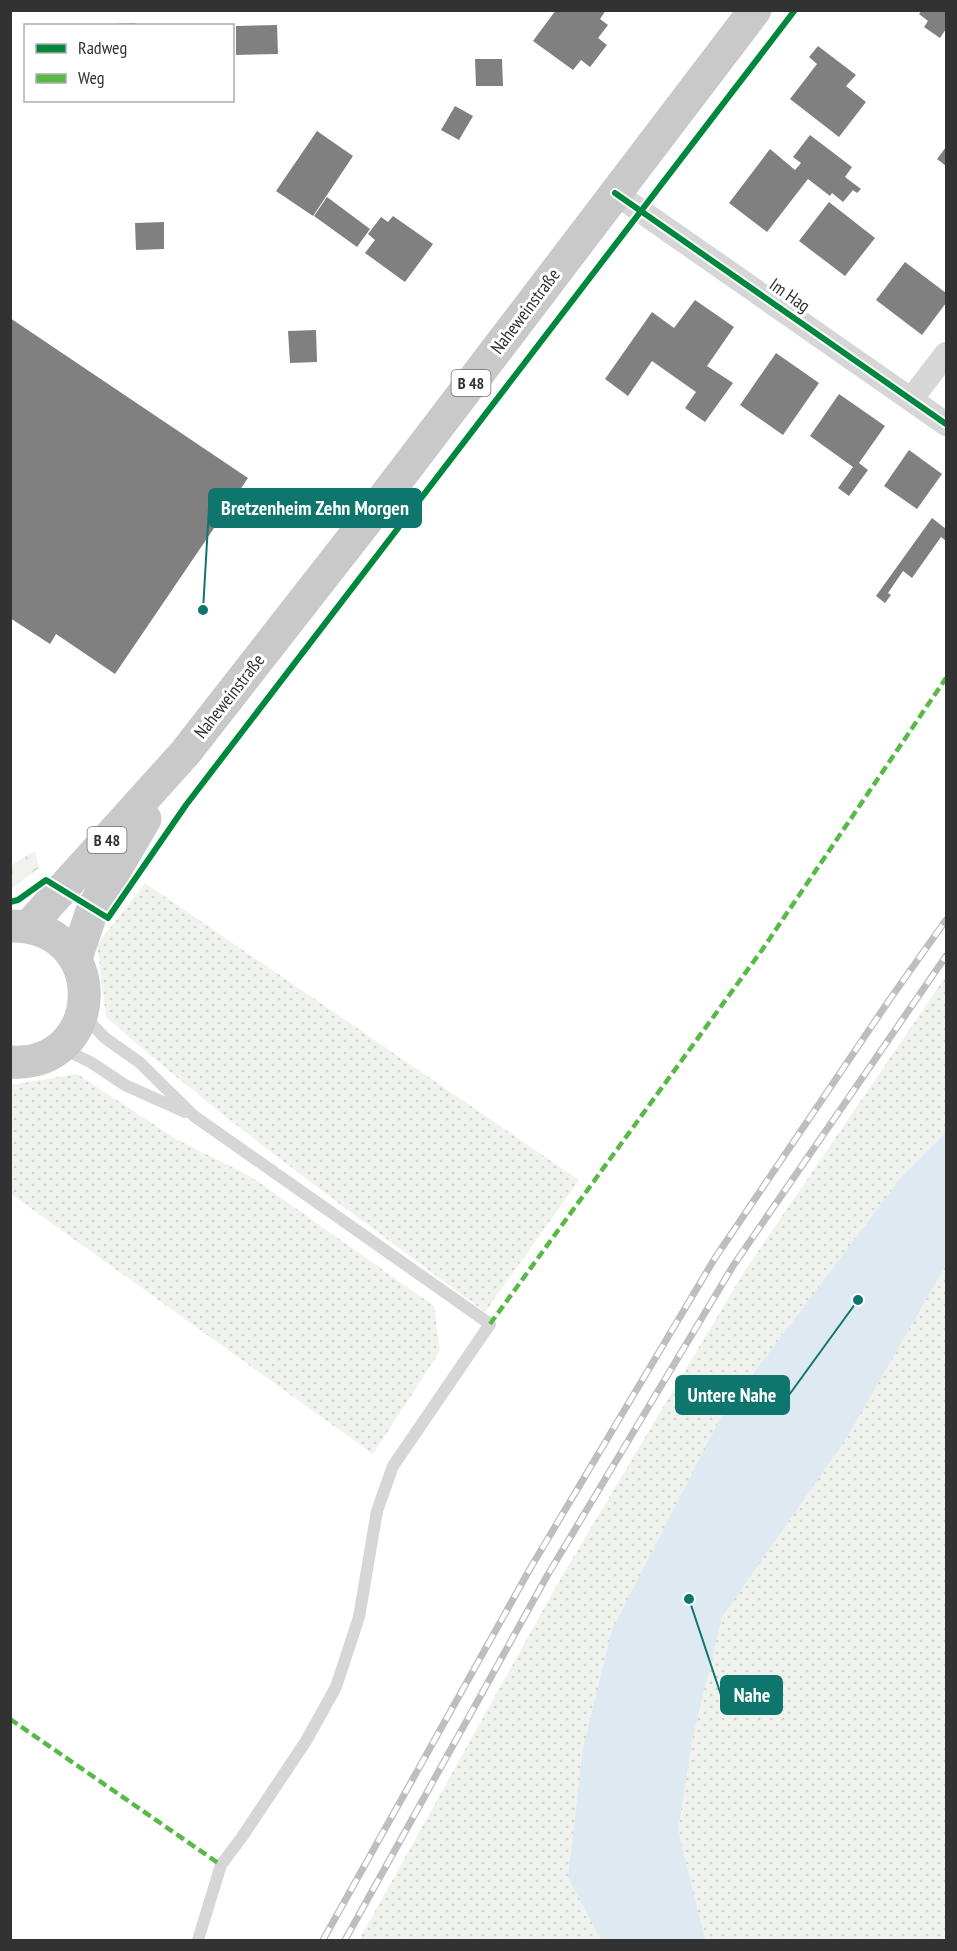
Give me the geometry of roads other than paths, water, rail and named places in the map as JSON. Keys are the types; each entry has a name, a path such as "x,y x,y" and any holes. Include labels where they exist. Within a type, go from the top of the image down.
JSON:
{"main road":[{"name":"Naheweinstraße","path":"20,926 185,753 367,520 755,10"},
{"name":"Naheweinstraße","path":"76,958 93,908 185,753"},
{"path":"10,1062 30,1062 61,1047 74,1032 83,1014 86,995 83,976 76,958 67,947 56,937 20,926"}],"street":[{"name":"Im Hag","path":"615,194 912,398 946,424"},
{"path":"912,398 946,354"}],"lane":[{"path":"83,1014 105,1038 139,1062 194,1116 490,1324 393,1466 376,1510 359,1617 336,1687 306,1741 221,1865 198,1941"},
{"path":"61,1047 92,1063 125,1085 194,1116"}],"railway":[{"path":"323,1940 531,1567 715,1258 946,920"},
{"path":"345,1940 547,1576 733,1266 946,956"}],"place":[{"name":"Bretzenheim Zehn Morgen","path":"203,610"},
{"name":"Untere Nahe","path":"858,1300"},
{"name":"Nahe","path":"689,1599"}]}
